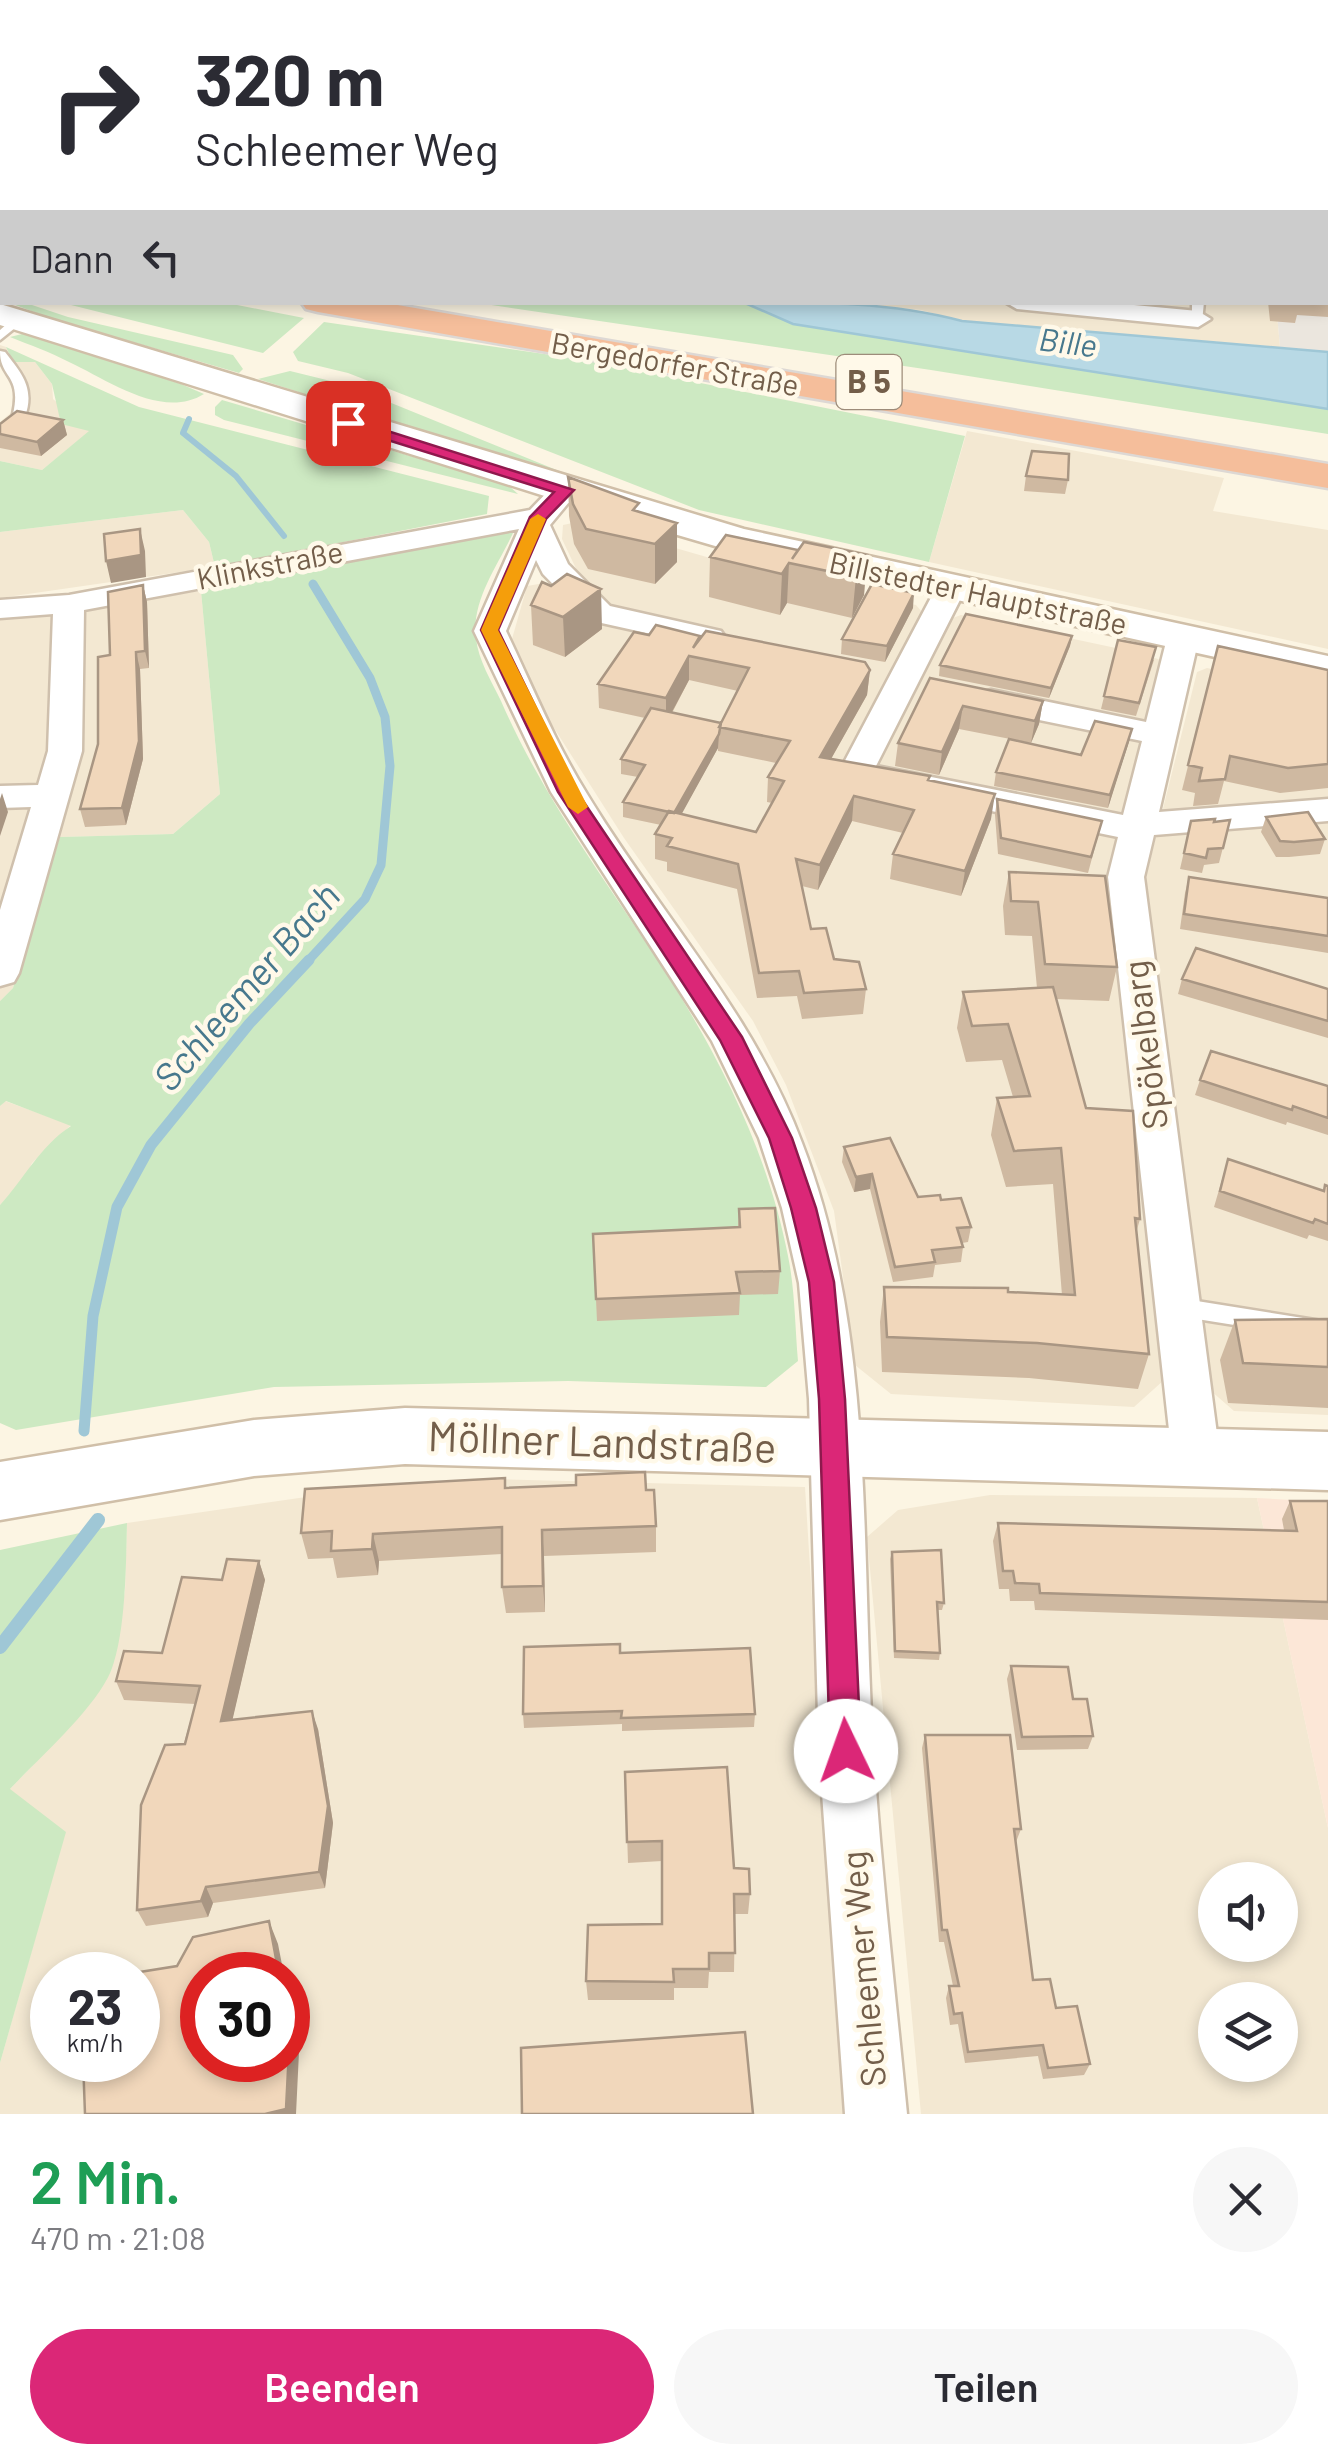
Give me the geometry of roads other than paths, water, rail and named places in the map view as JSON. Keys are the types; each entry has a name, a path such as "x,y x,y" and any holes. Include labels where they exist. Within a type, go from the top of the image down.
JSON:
{"highway":[{"name":"Bergedorfer Straße","path":"335,305 1328,476"},
{"name":"Bergedorfer Straße","path":"428,305 1328,458"}],"street":[{"path":"1077,305 1198,311"},
{"name":"Billstedter Hauptstraße","path":"6,323 232,387 547,511 736,540 1328,669"},
{"path":"547,511 554,568 599,613 732,643"},
{"name":"Klinkstraße","path":"0,609 68,604 547,511"},
{"name":"Schleemer Weg","path":"547,511 490,630 568,792 730,1037 780,1138 804,1208 821,1282 834,1450 846,1751 876,2114"},
{"path":"951,588 856,772 1121,826 1328,810"},
{"path":"0,973 65,751 68,604"},
{"name":"Spökelbarg","path":"1182,638 1126,877 1196,1457"},
{"path":"864,673 1158,734"},
{"path":"0,797 52,796"},
{"name":"Möllner Landstraße","path":"0,1492 254,1448 405,1436 1328,1461"}],"lane":[{"path":"0,355 26,391 20,414"},
{"path":"1178,1308 1328,1330"}],"water":[{"name":"Bille","path":"750,305 882,307 962,321 1328,352 1328,409 793,324"}],"waterway":[{"name":"Schleemer Bach","path":"189,419 183,433 236,476 284,536"},
{"name":"Schleemer Bach","path":"307,962 365,899 381,865 390,766 385,717 370,678 313,584"},
{"name":"Schleemer Bach","path":"84,1431 93,1316 117,1207 151,1145 249,1024 309,960"},
{"name":"Schleemer Bach","path":"0,1647 98,1520"}]}
